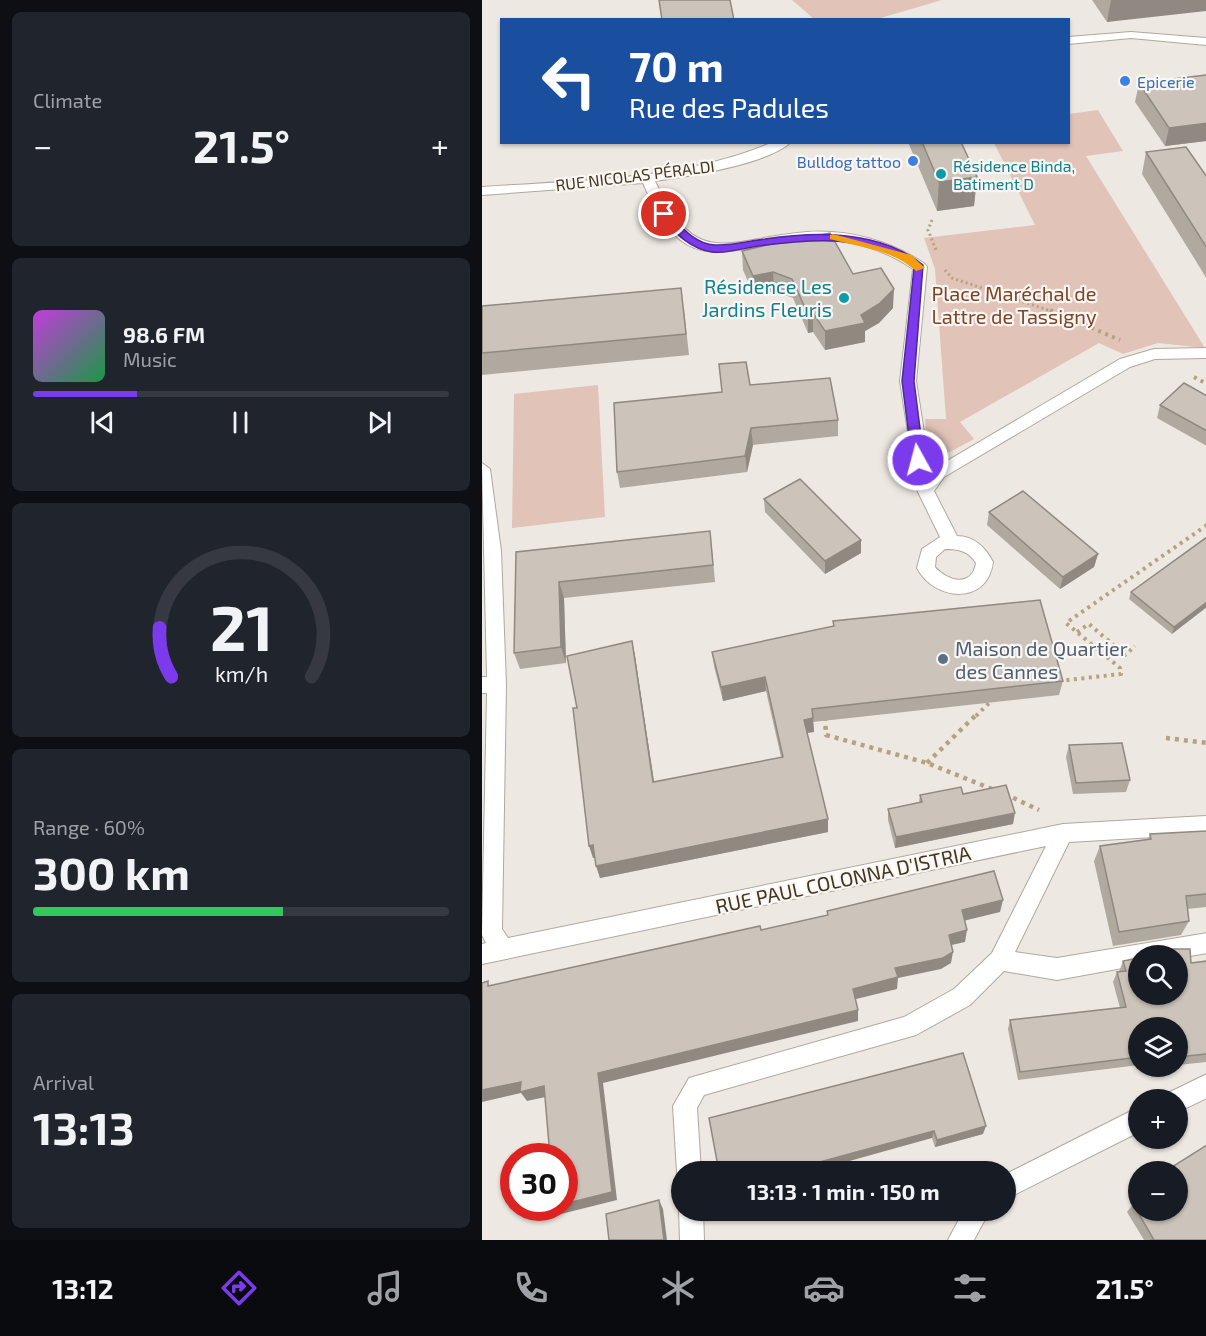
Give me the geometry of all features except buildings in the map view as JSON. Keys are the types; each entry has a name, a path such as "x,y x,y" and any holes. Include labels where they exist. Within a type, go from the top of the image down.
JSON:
{"street":[{"path":"1070,41 1132,35 1206,42"},
{"name":"RUE NICOLAS PÉRALDI","path":"482,191 647,177 732,163 750,158 781,144"},
{"path":"647,177 664,214 688,240 713,249 807,236 831,237 875,246 907,257 920,267 908,381 925,490 951,542"},
{"path":"925,490 938,473 1125,363 1154,354 1206,353"},
{"path":"482,469 492,551 489,685 491,931 503,950"},
{"name":"RUE PAUL COLONNA D'ISTRIA","path":"482,954 1063,834 1206,825"},
{"path":"688,1161 685,1106 697,1086 908,1027 962,997 1000,960 1063,834"},
{"path":"1000,960 1057,969 1206,943"},
{"path":"1188,1095 1206,1085"},
{"path":"1016,1182 1128,1125"},
{"path":"691,1221 692,1240"},
{"path":"960,1240 971,1221"}],"path":[{"path":"932,220 928,230 939,259"},
{"path":"943,268 952,278 1037,304 1077,324 1154,354 1206,384"},
{"path":"1056,682 1121,674 1120,668 1066,623 1206,525"},
{"path":"1077,632 1089,624 1125,655 1135,646"},
{"path":"927,763 989,703"},
{"path":"824,713 826,735 927,763 1023,801 1039,811 1063,834"},
{"path":"1166,738 1206,743"}],"green space":[{"path":"792,0 942,0 880,18 813,18"},
{"name":"Place Maréchal de Lattre de Tassigny","path":"1098,110 1123,151 1086,156 1205,348 1158,343 1123,354 1099,343 960,422 974,439 950,452 935,454 927,444 925,419 946,419 935,269 924,238 1035,225 994,144 1070,144 1070,114"},
{"path":"598,385 605,517 512,528 514,394"}],"slow traffic":[{"path":"833,237 891,251 907,257 920,268"}],"place":[{"name":"Epicerie","path":"1125,81"},
{"name":"Bulldog tattoo","path":"913,161"},
{"name":"Résidence Binda, Batiment D","path":"941,174"},
{"name":"Résidence Les Jardins Fleuris","path":"844,298"},
{"name":"Maison de Quartier des Cannes","path":"943,659"}],"route":[{"path":"664,214 688,240 713,249 807,236 831,237 875,246 907,257 920,267 908,381 918,460"}]}
